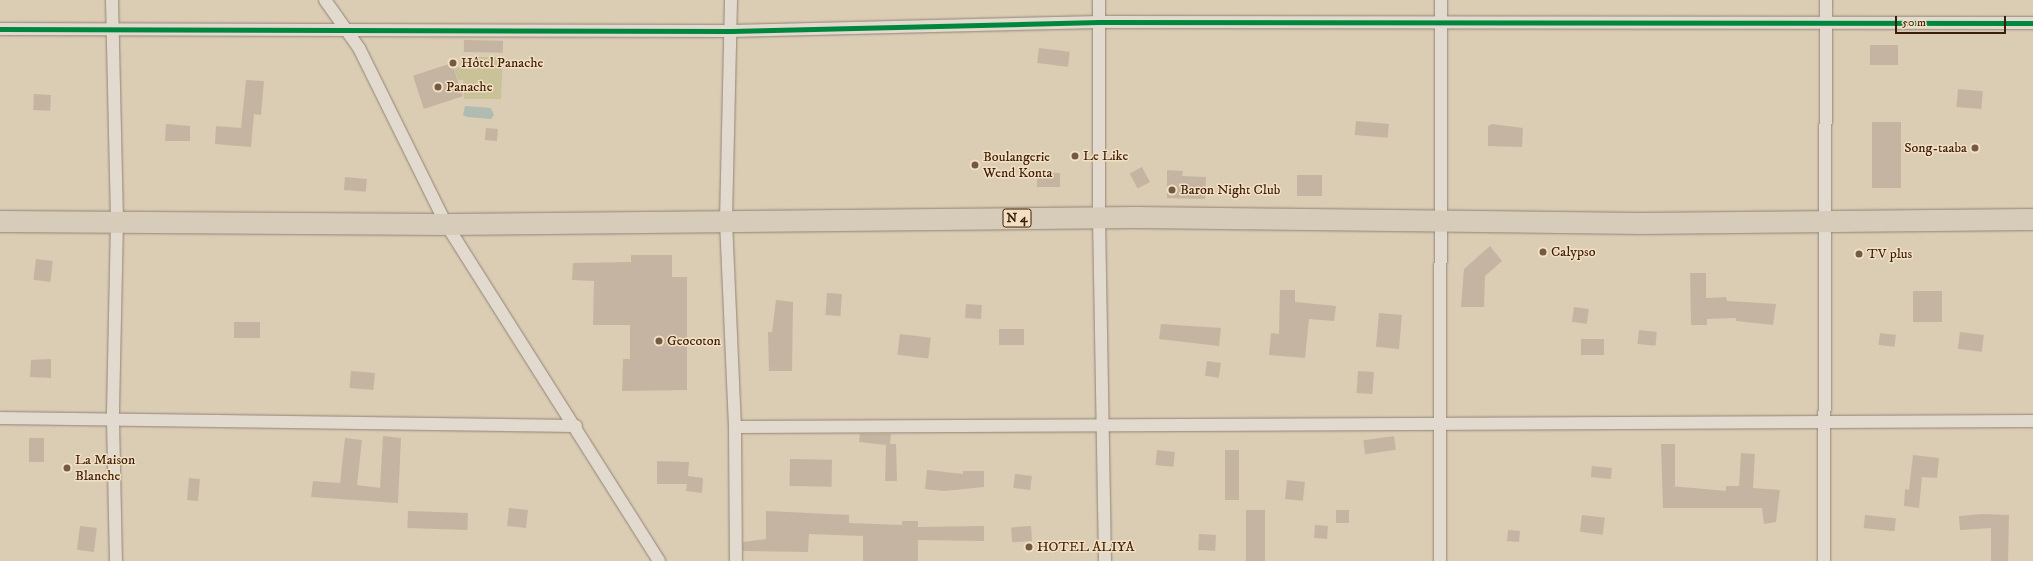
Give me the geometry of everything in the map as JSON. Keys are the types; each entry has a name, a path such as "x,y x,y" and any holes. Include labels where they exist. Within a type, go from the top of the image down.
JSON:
{"highway":[{"name":"N 4","path":"0,222 117,220 446,224 726,220 1098,218 1825,222 2033,219"}],"street":[{"path":"112,0 117,220 112,420 116,561"},
{"path":"325,0 359,48 446,224 576,426 659,561"},
{"path":"731,0 732,31 726,220 735,428 736,561"},
{"path":"1099,0 1098,218 1104,425 1105,561"},
{"path":"1440,561 1438,220 1439,24 1441,0"},
{"path":"1824,561 1826,0"},
{"path":"0,29 344,28 732,31 1100,22 1439,24 2033,23"},
{"path":"0,418 576,426"},
{"path":"735,428 2033,421"}],"shaded area":[{"path":"461,57 503,57 501,99 464,99 463,80 458,80 454,68 461,67"},
{"path":"465,106 491,108 494,115 491,119 467,117 463,115"}],"building":[{"path":"464,40 503,41 503,53 464,52"},
{"path":"1870,45 1898,45 1898,65 1870,65"},
{"path":"1039,48 1070,52 1068,67 1037,63"},
{"name":"Panache","path":"452,63 463,96 424,109 413,76"},
{"path":"246,80 264,81 261,115 254,114 251,147 215,144 216,126 241,128"},
{"path":"1958,89 1983,91 1981,109 1956,107"},
{"path":"34,94 51,95 50,111 33,110"},
{"path":"1356,121 1389,124 1388,138 1355,135"},
{"path":"1872,122 1901,122 1901,188 1872,188"},
{"path":"166,124 190,126 190,141 165,141"},
{"path":"1492,124 1523,128 1522,147 1488,146 1488,126"},
{"path":"486,128 498,129 497,141 485,140"},
{"path":"1142,167 1150,182 1138,189 1130,174"},
{"path":"1167,170 1183,171 1182,176 1206,177 1205,199 1167,198"},
{"path":"1037,173 1060,173 1060,187 1037,187"},
{"path":"1297,175 1322,175 1322,196 1297,196"},
{"path":"345,177 367,179 366,192 344,190"},
{"path":"1490,246 1502,261 1485,276 1484,307 1461,307 1464,269"},
{"name":"Geocoton","path":"631,255 672,255 672,277 687,277 687,390 622,391 623,359 630,359 630,325 593,325 594,281 572,280 573,263 631,262"},
{"path":"36,259 53,261 50,282 33,280"},
{"path":"1690,273 1706,273 1706,298 1726,297 1727,301 1776,304 1773,325 1736,321 1736,318 1707,319 1707,325 1691,325"},
{"path":"1280,290 1295,290 1295,302 1336,306 1334,321 1309,319 1305,358 1269,355 1271,333 1279,334"},
{"path":"1913,291 1942,291 1942,322 1913,322"},
{"path":"827,293 842,294 840,316 825,315"},
{"path":"776,300 793,302 792,371 769,371 768,332 772,332"},
{"path":"966,304 982,305 981,319 965,318"},
{"path":"1574,307 1589,309 1587,324 1572,322"},
{"path":"1379,313 1402,315 1399,349 1376,347"},
{"path":"234,322 260,322 260,338 234,338"},
{"path":"1161,324 1221,328 1219,346 1159,339"},
{"path":"999,329 1024,329 1024,345 999,345"},
{"path":"1639,330 1657,332 1655,346 1638,344"},
{"path":"1960,332 1984,335 1982,352 1958,349"},
{"path":"1880,333 1896,335 1894,347 1879,345"},
{"path":"900,334 931,338 928,359 897,355"},
{"path":"1581,339 1604,339 1604,355 1581,355"},
{"path":"51,359 51,378 30,377 31,360"},
{"path":"1207,361 1221,363 1219,378 1205,376"},
{"path":"351,371 375,373 373,390 350,388"},
{"path":"1358,371 1374,372 1372,394 1356,393"},
{"path":"860,434 891,434 890,444 896,444 897,481 885,481 886,445 859,442"},
{"path":"383,436 401,438 398,503 311,497 313,481 340,483 345,438 362,440 357,485 380,488"},
{"path":"1394,436 1396,450 1365,454 1363,440"},
{"path":"29,438 44,438 44,462 29,462"},
{"path":"1661,444 1675,444 1675,486 1670,486 1726,491 1726,486 1739,486 1741,453 1755,454 1753,488 1780,490 1776,522 1764,524 1762,508 1663,508"},
{"path":"1157,450 1175,452 1173,467 1155,465"},
{"path":"1225,450 1239,450 1239,500 1225,500"},
{"path":"1913,455 1939,458 1937,478 1922,477 1919,508 1904,506 1905,489 1909,490"},
{"path":"790,459 832,460 832,487 790,486"},
{"path":"657,461 689,462 688,476 703,478 702,493 686,491 687,484 657,484"},
{"path":"1592,466 1612,468 1611,479 1591,477"},
{"path":"927,470 963,474 963,471 984,471 984,487 944,491 925,489"},
{"path":"1015,474 1032,476 1030,490 1013,488"},
{"path":"189,478 200,479 198,501 187,500"},
{"path":"1287,480 1305,482 1303,501 1285,499"},
{"path":"509,508 528,510 526,528 507,526"},
{"path":"1246,510 1265,510 1265,561 1246,561"},
{"path":"1336,510 1349,510 1349,523 1336,523"},
{"path":"408,511 468,513 467,530 407,528"},
{"path":"766,511 849,515 849,523 902,525 902,521 918,521 918,527 984,526 984,541 918,540 918,561 863,561 863,536 809,534 808,552 743,551 743,542 766,539"},
{"path":"1983,514 2009,515 2008,561 1991,561 1991,528 1960,530 1959,516"},
{"path":"1582,515 1605,518 1603,535 1580,532"},
{"path":"1865,515 1896,518 1894,531 1864,528"},
{"path":"1315,525 1328,526 1327,539 1314,538"},
{"path":"80,526 97,528 94,552 77,550"},
{"path":"1031,526 1032,541 1012,542 1011,527"},
{"path":"1508,530 1520,531 1519,542 1507,541"},
{"path":"1199,534 1216,535 1215,551 1198,550"}],"cycle path":[{"path":"0,29 731,31 1099,22 2033,23"}],"place":[{"name":"Hôtel Panache","path":"453,63"},
{"name":"Panache","path":"438,87"},
{"name":"Song-taaba","path":"1975,148"},
{"name":"Le Like","path":"1075,156"},
{"name":"Boulangerie Wend Konta","path":"975,165"},
{"name":"Baron Night Club","path":"1172,190"},
{"name":"Calypso","path":"1543,252"},
{"name":"TV plus","path":"1859,254"},
{"name":"Geocoton","path":"659,341"},
{"name":"La Maison Blanche","path":"67,468"},
{"name":"HOTEL ALIYA","path":"1029,547"}]}
